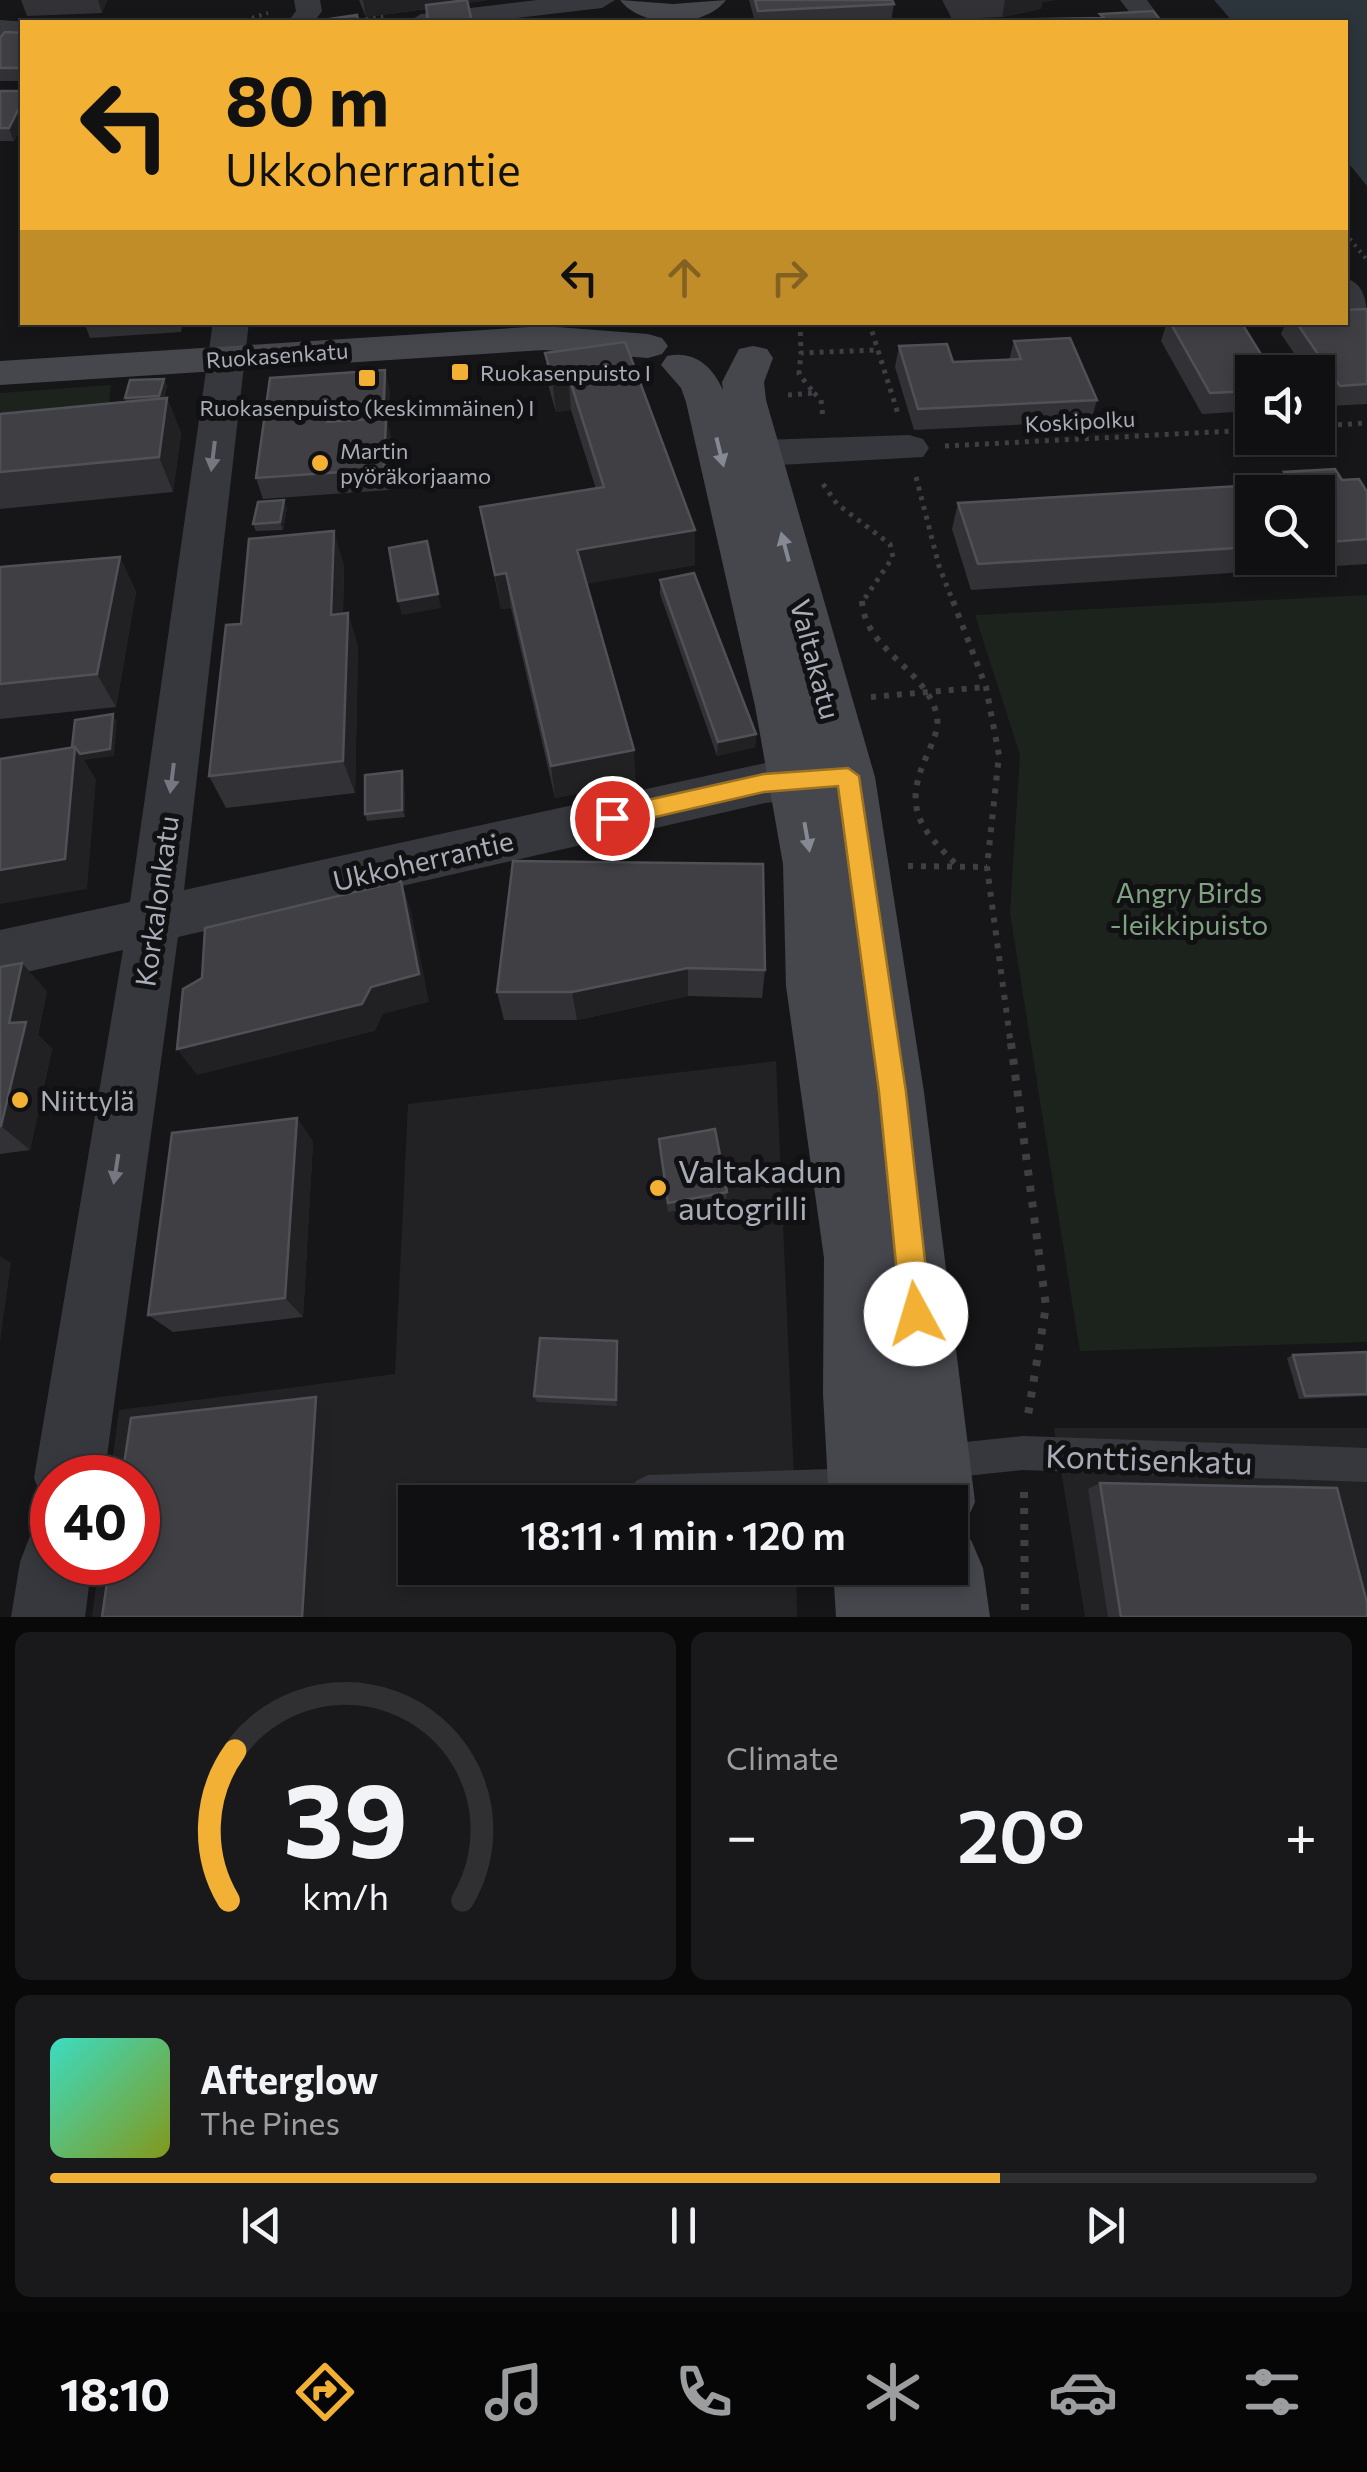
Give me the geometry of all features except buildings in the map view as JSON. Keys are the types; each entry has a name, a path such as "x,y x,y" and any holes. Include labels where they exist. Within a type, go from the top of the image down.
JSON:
{"street":[{"path":"437,20 602,0"},
{"path":"634,0 664,17 701,11"},
{"path":"1348,292 1367,318"},
{"name":"Ruokasenkatu","path":"553,338 592,325"},
{"name":"Ruokasenkatu","path":"0,373 228,341 553,338 659,345 703,368 760,340"},
{"name":"Valtakatu","path":"760,340 742,382 760,453 822,777 811,864 816,986 859,1258 860,1394 900,1485"},
{"name":"Korkalonkatu","path":"73,1455 154,921 228,341"},
{"name":"Valtakatu","path":"659,345 700,383 708,402 822,777"},
{"path":"760,453 909,448"},
{"name":"Ukkoherrantie","path":"0,954 822,777"},
{"path":"48,1617 53,1585"},
{"path":"874,1585 877,1617"},
{"path":"946,1585 949,1617"}],"lane":[{"name":"Konttisenkatu","path":"912,1485 1024,1453 1367,1466"}],"path":[{"path":"252,18 268,12"},
{"path":"1348,237 1367,260"},
{"path":"782,396 814,393 800,374 800,325"},
{"path":"870,325 909,448 939,566 986,688 998,756 986,867 1046,1306 1024,1453 1025,1617"},
{"path":"801,353 877,350"},
{"path":"1335,425 1367,424"},
{"name":"Koskipolku","path":"909,448 1235,431"},
{"path":"820,451 822,482 827,494 890,544 892,557 860,602 863,622 925,692 938,720 936,735 912,788 913,806 916,822 926,836 959,867"},
{"path":"855,698 986,688"},
{"path":"904,866 986,867"}],"shaded area":[{"path":"1214,0 1367,0 1367,186 1348,163 1348,20 1231,20"},
{"path":"776,1061 794,1485 398,1485 398,1585 796,1585 797,1617 92,1617 96,1585 160,1585 160,1455 113,1455 119,1410 395,1374 408,1104"},
{"path":"1054,1428 1367,1428 1367,1617 1085,1617"}],"green space":[{"path":"111,385 107,418 0,433 0,393"},
{"name":"Angry Birds -leikkipuisto","path":"1367,595 1367,1342 1080,1351 1010,913 1020,755 975,615"}],"place":[{"name":"Ruokasenpuisto I","path":"460,372"},
{"name":"Ruokasenpuisto (keskimmäinen) I","path":"367,378"},
{"name":"Martin pyöräkorjaamo","path":"320,463"},
{"name":"Niittylä","path":"20,1100"},
{"name":"Valtakadun autogrilli","path":"658,1188"}],"route":[{"path":"612,818 764,783 848,776 892,1092 916,1314"}]}
